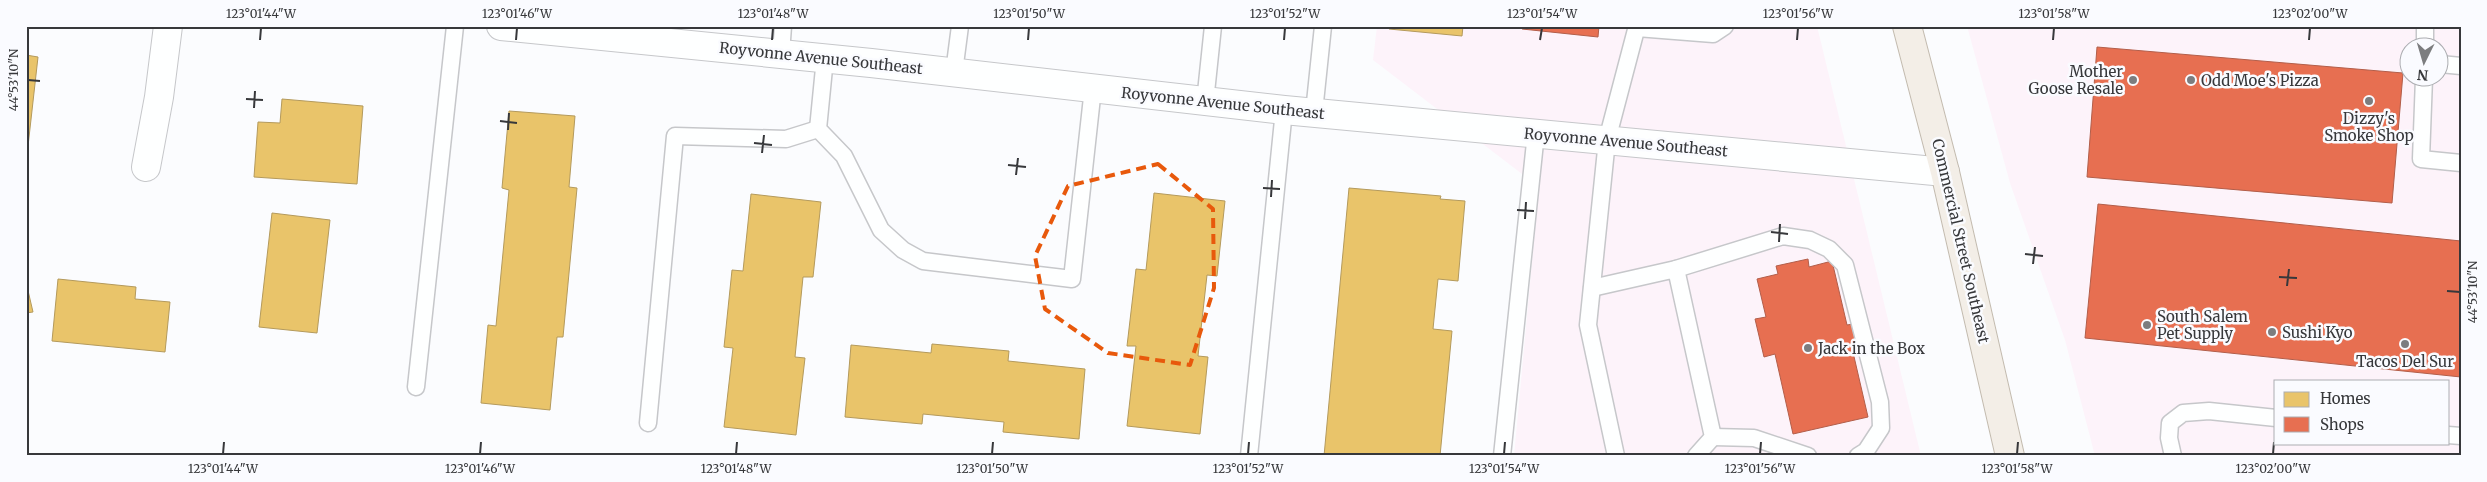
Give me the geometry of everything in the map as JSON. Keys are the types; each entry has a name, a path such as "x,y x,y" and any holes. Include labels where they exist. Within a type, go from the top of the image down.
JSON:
{"main road":[{"name":"Commercial Street Southeast","path":"1907,26 1946,172 2010,456"}],"street":[{"path":"146,166 159,97 168,26"},
{"name":"Royvonne Avenue Southeast","path":"501,26 570,30 1284,110 1946,172"}],"lane":[{"path":"416,387 455,26"},
{"path":"781,54 784,26"},
{"path":"954,72 960,26"},
{"path":"1205,102 1214,26"},
{"path":"1314,112 1323,26"},
{"path":"1616,456 1588,325 1607,140 1637,27 1713,34 1725,26"},
{"path":"825,58 818,129 844,156 881,230 903,250 923,261 1072,279 1093,88"},
{"path":"2424,88 2422,159 2461,163"},
{"path":"1249,456 1284,110"},
{"path":"648,423 675,136 786,139 818,129"},
{"path":"1502,456 1536,133"},
{"path":"1592,288 1676,268 1783,236 1810,240 1829,249 1845,265 1880,402 1881,428 1866,451 1858,456"},
{"path":"1676,268 1713,437"},
{"path":"2173,456 2169,438 2170,423 2183,414 2208,411 2274,418"},
{"path":"1696,456 1713,437 1754,438 1808,456"}],"highlighted area":[{"path":"1158,164 1213,209 1214,288 1190,365 1108,353 1045,309 1035,256 1068,186"}],"shaded area":[{"path":"1377,26 1817,26 1921,456 1514,456 1539,187 1373,60"},
{"path":"1967,26 2461,26 2461,456 2095,456 2065,340 2010,183"}],"building: Homes":[{"path":"1389,26 1463,26 1462,36 1389,29"},
{"path":"26,55 38,57 26,164"},
{"path":"282,99 363,106 357,184 254,177 258,122 280,123"},
{"path":"509,111 575,116 569,187 577,188 563,337 557,337 550,410 481,403 488,325 496,326 509,190 502,188"},
{"path":"1349,188 1441,196 1440,199 1465,201 1458,281 1438,279 1433,329 1452,331 1440,456 1324,456"},
{"path":"1154,193 1225,201 1217,276 1207,275 1198,356 1208,357 1200,434 1127,426 1136,346 1127,346 1136,269 1146,270"},
{"path":"751,194 821,202 813,277 803,277 795,357 805,358 796,435 724,427 733,348 724,347 732,270 743,271"},
{"path":"272,213 330,220 317,333 259,327"},
{"path":"58,279 136,287 135,299 170,302 165,352 52,341"},
{"path":"26,282 33,312 26,313"},
{"path":"932,344 1009,351 1008,361 1085,369 1079,439 1003,432 1004,422 923,414 922,424 845,417 851,345 931,353"}],"building: Shops":[{"path":"1522,26 1599,26 1598,37 1522,29"},
{"path":"2097,47 2400,73 2400,88 2402,88 2392,203 2087,177"},
{"path":"2098,204 2461,241 2461,377 2085,338"},
{"path":"1808,259 1809,267 1832,261 1847,325 1853,324 1858,346 1852,348 1868,417 1793,434 1775,354 1764,357 1755,319 1766,317 1757,279 1778,274 1776,266"}],"place":[{"name":"Mother Goose Resale","path":"2133,80"},
{"name":"Odd Moe's Pizza","path":"2191,80"},
{"name":"Dizzy's Smoke Shop","path":"2369,101"},
{"name":"South Salem Pet Supply","path":"2147,325"},
{"name":"Sushi Kyo","path":"2272,332"},
{"name":"Tacos Del Sur","path":"2405,344"},
{"name":"Jack in the Box","path":"1808,348"}]}
